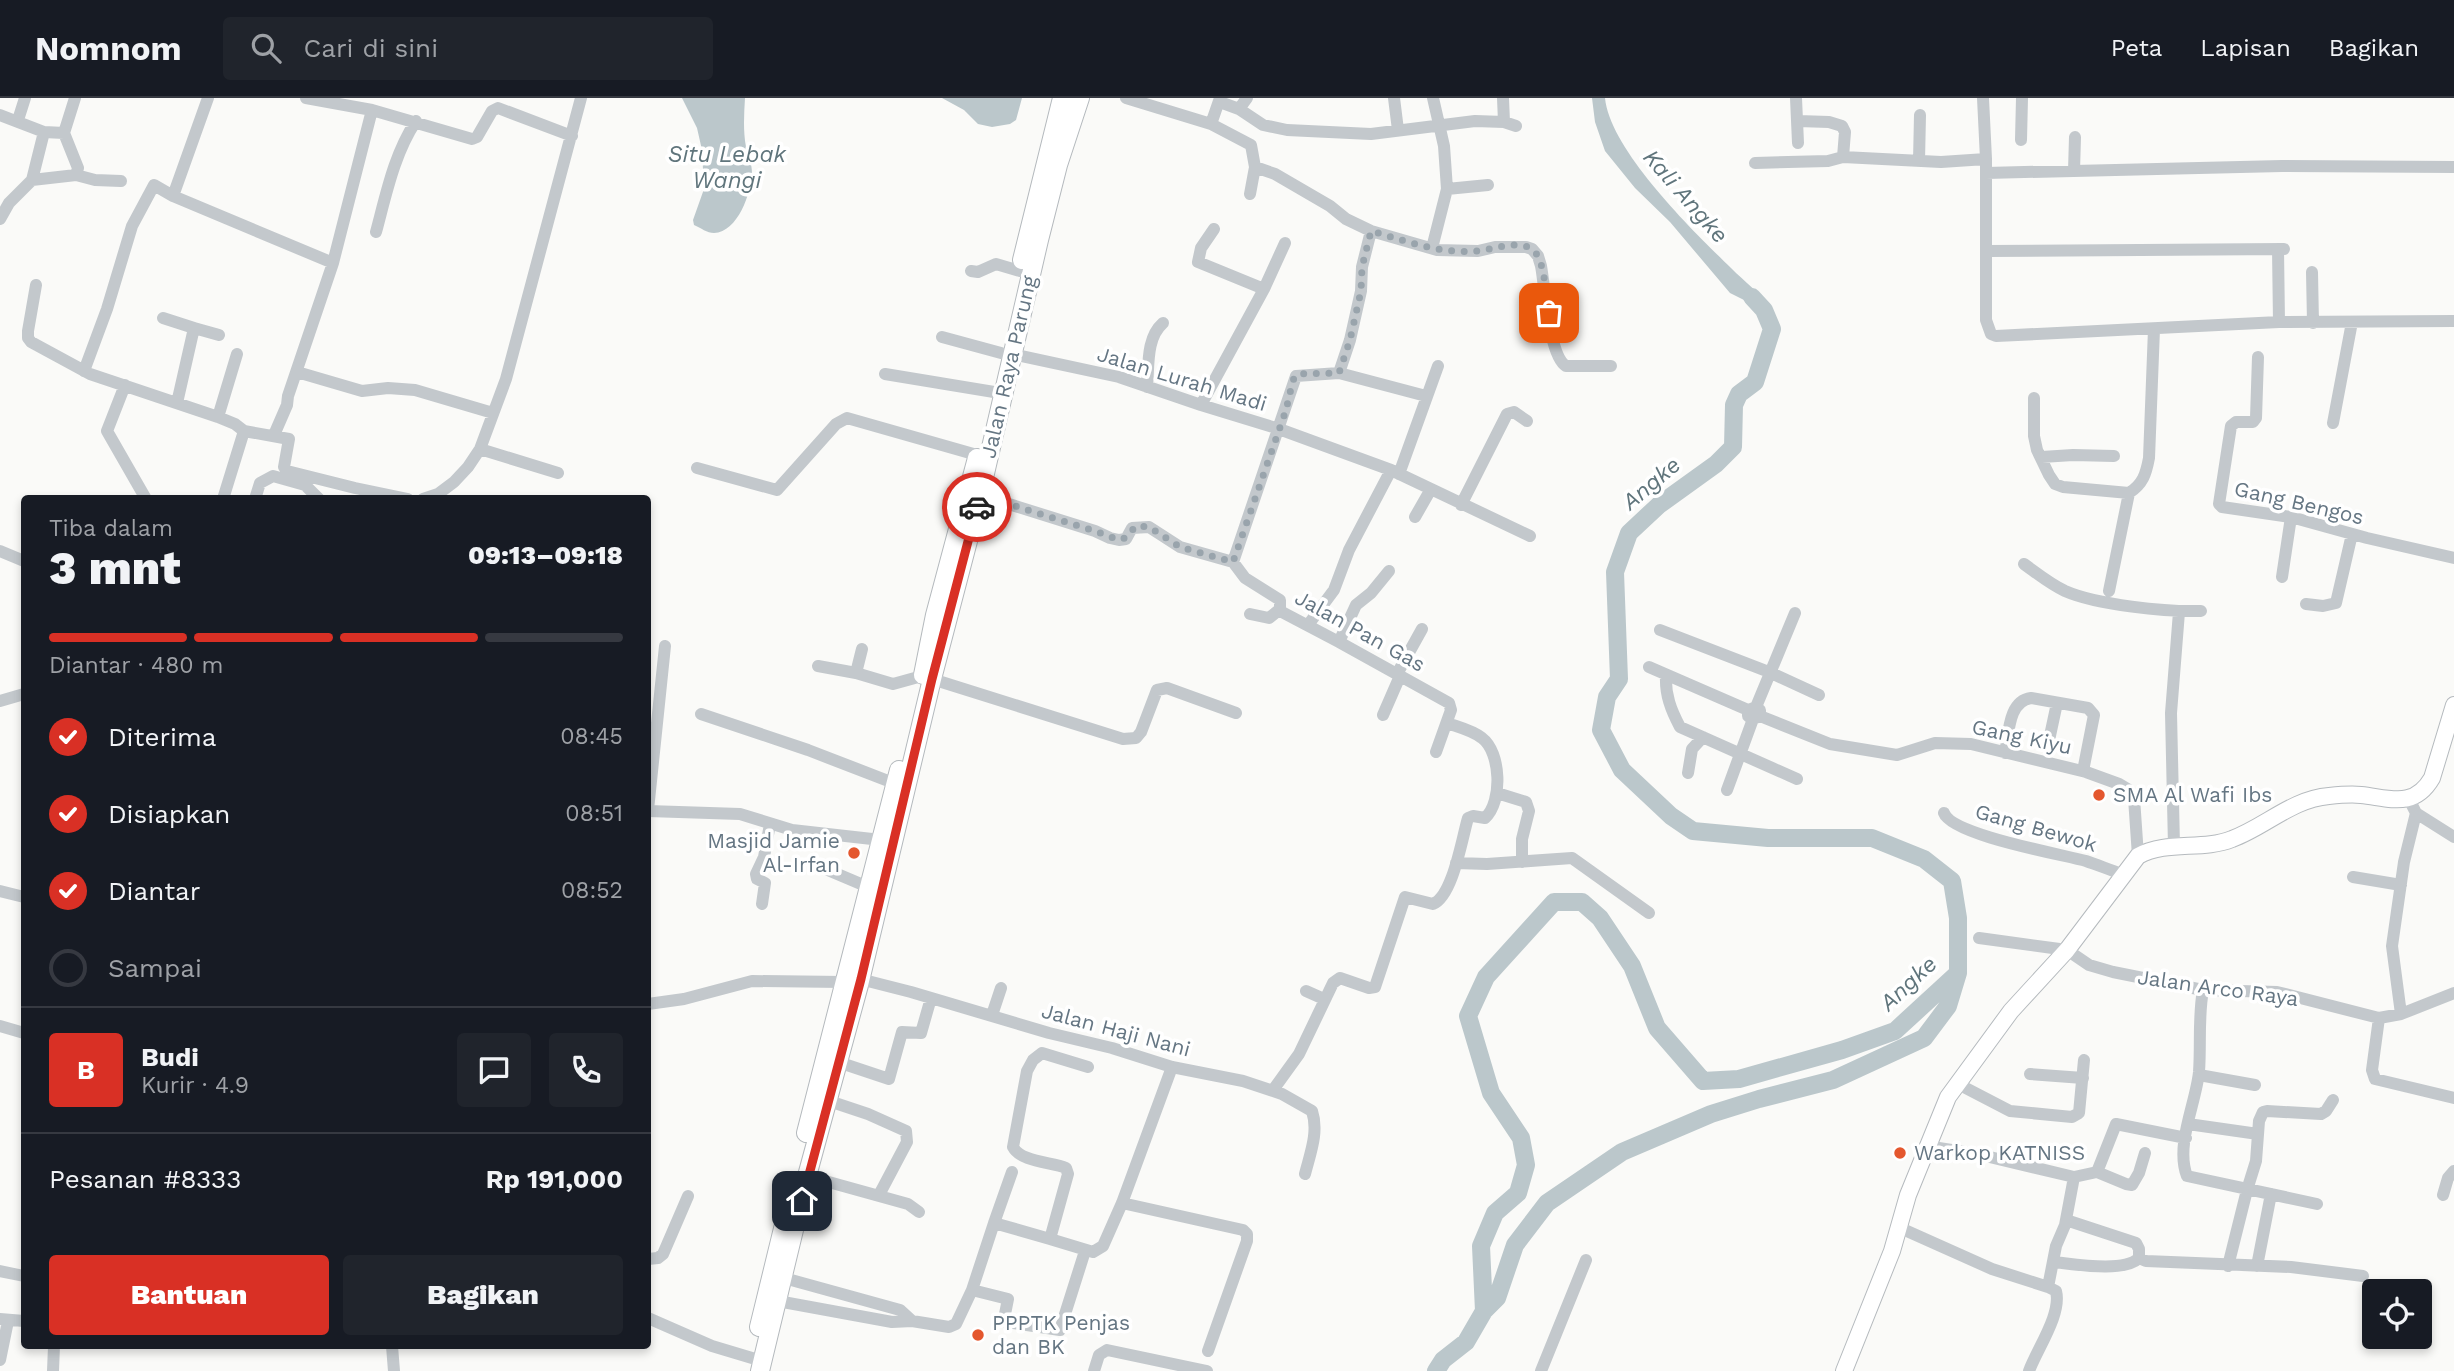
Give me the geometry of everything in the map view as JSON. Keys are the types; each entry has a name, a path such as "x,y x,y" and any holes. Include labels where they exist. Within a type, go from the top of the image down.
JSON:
{"highway":[{"name":"Jalan Raya Parung","path":"850,979 927,678 935,615 994,392 1007,353 1062,98"},
{"name":"Jalan Raya Parung","path":"756,1365 832,1060 868,887 980,495 1020,271 1080,98"},
{"name":"Jalan Raya Parung","path":"778,1277 807,1176 821,1099"}],"main road":[{"path":"1844,1371 1868,1316 1926,1146 1948,1097 2011,1011 2067,950 2138,856 2147,851 2174,846 2207,845 2231,839 2302,801 2327,796 2360,795 2412,806 2432,778 2453,709"}],"street":[{"path":"18,120 25,98"},
{"path":"75,98 64,133 78,168 76,175"},
{"path":"173,196 208,98"},
{"path":"306,98 343,102 472,139 477,137 492,111 498,108 572,136"},
{"path":"435,495 454,482 481,449 506,380 581,98"},
{"path":"1126,98 1210,124 1251,145 1255,167 1250,194"},
{"path":"1239,109 1247,98"},
{"path":"1394,98 1398,130"},
{"path":"1432,248 1447,189 1440,126 1433,98"},
{"path":"1210,124 1220,100 1273,128 1383,133 1475,121 1510,125 1503,98"},
{"path":"1796,98 1798,143"},
{"path":"1983,98 1986,320 1991,334 1996,336 2279,322 2454,321"},
{"path":"2021,140 2022,98"},
{"path":"274,435 288,405 333,263 372,110"},
{"path":"0,115 44,132 64,133"},
{"path":"1919,161 1920,115"},
{"path":"376,232 392,174 416,121"},
{"path":"1798,121 1829,122 1842,127 1845,132 1843,157"},
{"path":"0,219 9,203 32,180 44,132"},
{"path":"2074,171 2075,137"},
{"path":"1755,163 1828,161 1843,157 2074,171 2282,166 2454,167"},
{"path":"1255,167 1283,178 1346,219 1371,231 1432,248 1478,251 1518,246 1532,249 1541,266 1555,349 1561,363 1566,366 1611,366"},
{"path":"32,180 76,175 94,180 121,181"},
{"path":"84,370 107,309 132,226 154,185 173,196 333,263"},
{"path":"1447,189 1488,185"},
{"path":"1214,229 1201,248 1198,262 1264,289"},
{"path":"1339,373 1350,340 1371,231"},
{"path":"1201,405 1264,289 1285,243"},
{"path":"1987,251 2281,249 2279,322"},
{"path":"971,271 983,270 996,264 1020,271"},
{"path":"2312,272 2313,323"},
{"path":"36,285 28,338 31,342 84,370 125,386 218,417 244,431 290,440 284,467 287,471 388,495"},
{"path":"163,318 219,335"},
{"path":"2333,423 2353,322"},
{"path":"1147,387 1152,339 1155,330 1163,323"},
{"path":"177,403 194,328"},
{"path":"2034,398 2034,436 2055,484 2063,488 2129,493 2141,484 2149,458 2154,329"},
{"name":"Jalan Lurah Madi","path":"942,337 1119,377 1279,429 1310,447 1395,472 1530,536"},
{"path":"218,417 237,354"},
{"name":"Gang Bengos","path":"2258,357 2256,418 2253,422 2236,422 2231,426 2219,504 2222,507 2291,517 2454,558"},
{"path":"1308,625 1334,590 1349,550 1395,472 1437,366"},
{"path":"297,372 362,391 388,388 415,390 493,413"},
{"path":"1233,562 1296,376 1339,373 1426,396"},
{"path":"885,374 994,392"},
{"path":"125,386 107,430 144,495"},
{"path":"1461,505 1507,414 1514,412 1527,421"},
{"path":"697,468 777,490 836,424 847,418 977,455"},
{"path":"224,495 244,431"},
{"path":"481,449 558,473"},
{"path":"2042,457 2114,456"},
{"path":"256,495 260,483 273,476 305,485 315,495"},
{"path":"1415,517 1431,489"},
{"path":"2109,591 2129,493"},
{"name":"Jalan Pan Gas","path":"980,495 1119,540 1125,538 1136,526 1149,527 1180,547 1233,562 1245,578 1280,600 1279,610 1449,703 1451,710 1447,723"},
{"path":"2282,577 2291,517"},
{"path":"2305,604 2330,606 2336,603 2352,534"},
{"path":"0,554 21,560"},
{"path":"2024,564 2047,582 2073,594 2179,612 2201,611"},
{"path":"1339,642 1356,605 1371,593 1389,571"},
{"path":"1250,614 1269,618 1279,610"},
{"path":"2174,846 2171,713 2179,612"},
{"path":"1727,790 1769,672 1795,613"},
{"path":"1383,715 1398,675 1422,629"},
{"path":"1660,629 1819,695"},
{"path":"651,764 665,646"},
{"path":"856,673 862,649"},
{"path":"818,666 893,684 927,678 1122,739 1136,738 1141,732 1160,688 1167,688 1236,713"},
{"name":"Gang Kiyu","path":"1648,667 1830,744 1897,755 1935,744 1970,744 2083,771 2119,784 2129,790 2134,798 2138,856"},
{"path":"1666,676 1671,710 1692,750"},
{"path":"0,701 21,695"},
{"path":"2006,753 2013,713 2023,699 2088,708 2094,715 2083,771"},
{"path":"2048,745 2057,703"},
{"path":"701,714 820,754 896,784"},
{"path":"1273,1090 1299,1054 1333,983 1339,978 1369,988 1375,987 1405,897 1433,904 1439,902 1456,863 1468,818 1488,816 1497,793 1497,771 1488,743 1478,735 1447,723 1436,752"},
{"path":"1680,727 1797,779"},
{"path":"1688,773 1692,750 1703,737"},
{"path":"1497,793 1526,802 1528,808 1522,839 1522,862"},
{"path":"2401,1014 2392,946 2412,806 2454,837"},
{"path":"651,810 722,811 754,817 792,830 881,840"},
{"name":"Gang Bewok","path":"1944,813 1947,820 1976,833 2085,861 2122,874"},
{"path":"762,904 765,883 757,878 756,874 764,857 770,824"},
{"path":"1456,863 1488,864 1572,858 1649,913"},
{"path":"816,865 868,887"},
{"path":"2353,877 2400,885"},
{"path":"0,891 21,896"},
{"path":"1979,938 2067,950"},
{"name":"Jalan Arco Raya","path":"2067,950 2098,969 2203,990 2277,992 2379,1018 2401,1014 2454,993"},
{"name":"Jalan Haji Nani","path":"651,1004 684,999 752,981 850,979 932,998 1049,1034 1112,1048 1172,1067 1243,1081 1273,1090 1312,1111 1315,1121 1314,1134 1305,1174"},
{"path":"992,1015 1001,988"},
{"path":"2203,990 2200,1008 2199,1075 2190,1106 2183,1160 2187,1175 2317,1204"},
{"path":"1306,991 1324,999"},
{"path":"832,1060 889,1079 902,1032 921,1033 932,998"},
{"path":"2379,1018 2372,1070 2375,1079 2454,1098"},
{"path":"0,1026 21,1032"},
{"path":"1050,1239 1068,1174 1066,1168 1024,1157 1016,1153 1013,1147 1027,1071 1033,1060 1042,1053 1088,1067"},
{"path":"1958,1084 2010,1111 2072,1117 2078,1113 2084,1060"},
{"path":"994,1223 1085,1251 1098,1251 1103,1246 1122,1203 1172,1067"},
{"path":"2030,1074 2082,1078"},
{"path":"2199,1075 2255,1085"},
{"path":"821,1099 868,1114 908,1134 907,1142 879,1195"},
{"path":"2228,1266 2256,1161 2263,1112 2320,1114 2326,1111 2333,1100"},
{"path":"2097,1172 2116,1124 2186,1138"},
{"path":"2188,1124 2258,1134"},
{"path":"1926,1146 1977,1154 2074,1177 2097,1172 2132,1185 2146,1153"},
{"path":"2443,1195 2448,1178 2454,1171"},
{"path":"772,1300 892,1322 912,1321 953,1326 961,1318 972,1290 1012,1172"},
{"path":"807,1176 908,1204 919,1212"},
{"path":"2048,1286 2058,1239 2066,1220 2074,1177"},
{"path":"2257,1266 2272,1194"},
{"path":"651,1261 663,1254 688,1196"},
{"path":"1122,1203 1243,1230 1247,1234 1247,1241 1208,1351"},
{"path":"2053,1262 2122,1266 2136,1262 2139,1258 2136,1243 2066,1220"},
{"path":"1898,1227 1992,1269 2048,1286 2056,1291 2057,1304 2029,1371"},
{"path":"972,1290 1008,1300 1003,1320 1006,1322 1060,1330 1085,1251"},
{"path":"2139,1258 2146,1261 2228,1266 2291,1267 2363,1276"},
{"path":"1541,1371 1587,1260"},
{"path":"0,1270 21,1275"},
{"path":"778,1277 900,1310 912,1321"},
{"path":"873,1318 878,1304"},
{"path":"651,1319 756,1365"},
{"path":"0,1360 4,1320"},
{"path":"53,1371 54,1349"},
{"path":"392,1349 394,1371"},
{"path":"1094,1371 1099,1355 1107,1350 1207,1371"}],"water":[{"name":"Situ Lebak Wangi","path":"682,98 745,98 744,135 751,166 751,181 742,210 730,226 722,231 711,233 694,225 693,220 704,189 702,150 697,128"},
{"path":"942,98 1022,98 1016,120 1010,124 992,127 978,124 964,110"},
{"path":"1592,98 1605,98 1610,119 1621,141 1656,189 1772,309 1761,318 1750,303 1730,293 1605,151 1595,122"}],"waterway":[{"name":"Angke","path":"1436,1371 1443,1360 1466,1342 1484,1311 1481,1246 1495,1213 1518,1193 1526,1165 1521,1138 1491,1093 1468,1016 1486,977 1554,902 1582,902 1600,918 1632,966 1657,1028 1703,1081 1739,1079 1842,1050 1895,1031 1958,973 1958,918 1952,881 1924,859 1872,838 1768,838 1693,831 1671,816 1622,770 1601,730 1607,697 1619,679 1615,572 1629,533 1659,505 1716,464 1733,447 1734,405 1739,394 1755,382 1772,329 1764,310 1752,297"},
{"path":"1484,1311 1497,1298 1515,1245 1547,1203 1622,1152 1711,1114 1833,1080 1924,1038 1948,1006 1958,973"}],"way so far":[{"path":"977,507 980,495 1119,540 1125,538 1132,528 1142,525 1180,547 1233,562 1292,392 1293,380 1298,374 1339,373 1350,340 1371,231 1437,250 1478,251 1518,246 1532,249 1541,266 1549,313"}],"place":[{"name":"SMA Al Wafi Ibs","path":"2099,795"},
{"name":"Masjid Jamie Al-Irfan","path":"854,853"},
{"name":"Warkop KATNISS","path":"1900,1153"},
{"name":"PPPTK Penjas dan BK","path":"978,1335"}],"route":[{"path":"802,1201 861,979 932,679 977,507"}],"water label":[{"name":"Kali Angke","path":"1686,196"}]}
